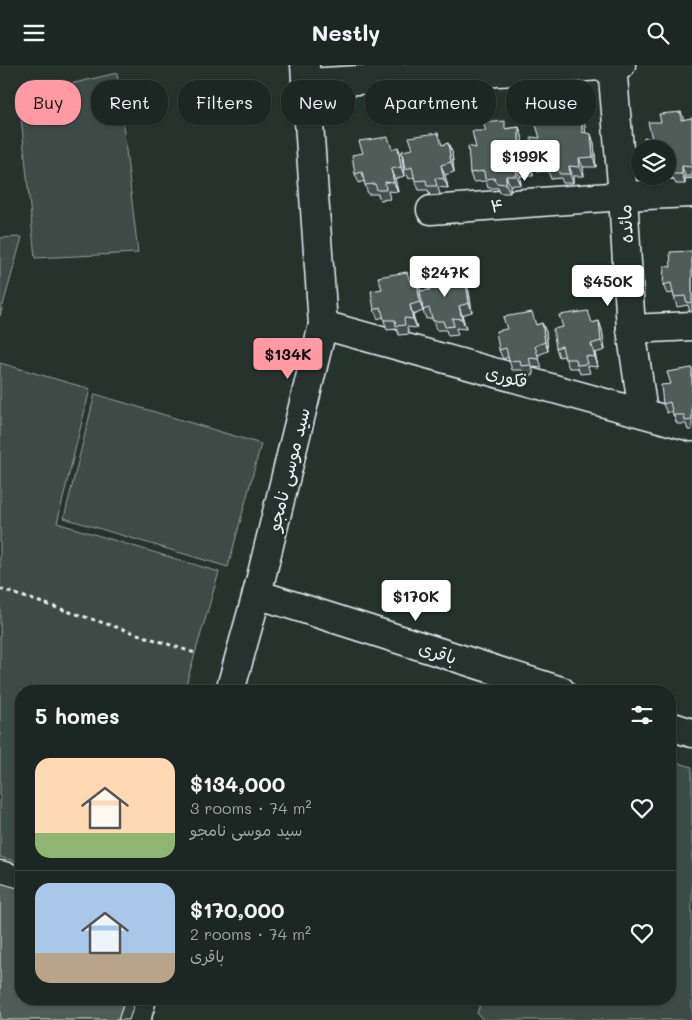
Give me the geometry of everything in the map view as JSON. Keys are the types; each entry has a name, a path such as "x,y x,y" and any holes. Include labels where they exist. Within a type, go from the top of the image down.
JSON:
{"street":[{"name":"مائده","path":"612,65 623,196 631,329 643,413"},
{"path":"305,74 621,65"},
{"name":"سید موسی نامجو","path":"232,685 257,594 323,325 305,74"},
{"name":"۴","path":"431,210 692,193"},
{"name":"فکوری","path":"323,325 692,427"},
{"path":"631,329 692,326"},
{"name":"باقری","path":"257,594 543,685"},
{"path":"676,728 692,733"},
{"path":"0,875 15,879"},
{"path":"136,1020 140,1005"}],"path":[{"path":"0,589 195,653"}],"shaded area":[{"path":"117,73 118,80 91,80 91,125 123,125 138,253 35,258 22,125 81,125 81,81"},
{"path":"22,237 0,316 0,238"},
{"path":"0,363 90,389 57,523 219,572 186,685 15,685 15,861 0,857"},
{"path":"95,394 261,444 228,567 64,518"},
{"path":"676,762 692,767 692,1020 483,1020 477,1013 480,1005 676,1005"}],"building":[{"path":"681,112 681,120 692,118 692,167 682,166 682,174 676,174 676,140 644,140 644,137 652,139 648,122 661,122 659,114"},
{"path":"505,121 505,129 519,127 519,141 528,144 530,167 516,167 517,176 506,176 506,184 496,183 494,178 485,179 484,171 470,173 468,146 476,148 472,131 486,131 484,125 496,125 496,122"},
{"path":"536,125 582,125 582,132 591,134 593,157 579,158 580,167 569,166 570,174 560,174 557,169 548,169 547,162 533,163 531,137 540,138"},
{"path":"438,133 442,145 448,143 451,162 441,165 444,179 435,178 437,186 427,186 426,180 415,181 412,167 405,170 402,151 413,149 409,137"},
{"path":"388,137 392,149 398,147 401,167 391,169 394,183 385,182 386,190 377,190 375,184 365,185 362,172 355,174 352,155 363,153 359,141"},
{"path":"692,251 692,302 687,303 685,296 674,297 671,283 663,285 664,266 671,267 670,252"},
{"path":"407,272 411,285 417,282 420,302 410,305 413,319 404,318 405,325 396,326 395,320 384,320 381,307 374,310 371,291 382,289 378,277"},
{"path":"456,273 460,285 466,283 469,303 459,306 462,319 452,318 454,326 445,327 443,321 433,321 429,308 423,310 420,291 430,290 427,278"},
{"path":"588,311 592,323 599,321 601,341 591,344 595,357 585,356 587,364 577,365 576,359 565,359 562,346 556,348 553,329 563,327 559,315"},
{"path":"532,312 536,325 542,323 545,342 535,346 539,359 529,358 531,365 521,366 520,360 509,361 506,348 499,350 496,331 507,329 503,317"},
{"path":"692,368 692,420 685,421 684,415 673,415 670,402 663,404 661,385 671,384 667,372"},
{"path":"0,883 15,887 15,1005 123,1005 118,1020 0,1020"}]}
